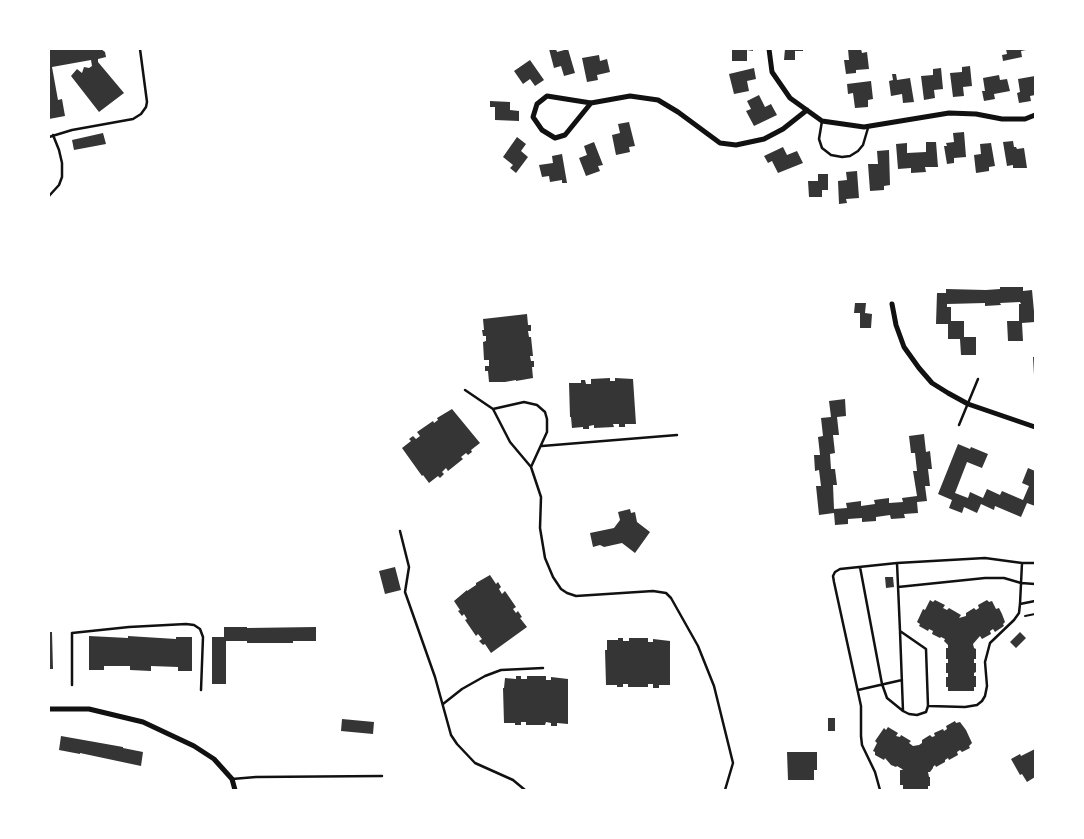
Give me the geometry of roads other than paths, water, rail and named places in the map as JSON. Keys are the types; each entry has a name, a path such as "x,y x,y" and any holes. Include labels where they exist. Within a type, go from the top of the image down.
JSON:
{"street":[{"path":"769,49 772,72 790,98 822,121 864,127 949,112 976,114 1002,119 1025,118 1035,115"},
{"path":"591,104 565,135 555,138 542,130 533,117 537,104 547,96 591,104 630,96 658,100 678,112 720,143 736,145 764,139 783,129 807,110"},
{"path":"892,304 896,325 904,346 932,383 968,404 1035,427"},
{"path":"49,709 89,709 143,722 194,746 214,759 232,779 235,790"}],"lane":[{"path":"49,137 72,130 134,119 141,114 147,102 140,49"},
{"path":"822,121 819,138 822,148 831,155 842,157 850,156 858,151 863,145 869,126"},
{"path":"49,196 59,185 62,177 62,163 53,135"},
{"path":"959,425 978,379"},
{"path":"465,390 493,409 510,442 531,467 541,497 540,528 545,558 553,577 561,589 576,596 660,591 666,593 674,602 698,646 714,686 733,763 725,790"},
{"path":"493,409 524,402 537,404 545,412 547,432 531,467"},
{"path":"542,446 677,435"},
{"path":"400,531 409,567 405,592 443,704 451,735 467,756 484,768 513,780 525,790"},
{"path":"880,790 875,772 862,745 861,706 834,576 835,572 840,569 898,563 985,558 1035,563"},
{"path":"898,563 903,711"},
{"path":"928,706 965,707 982,701 987,686 985,662 990,644 1018,614 1022,563"},
{"path":"860,567 882,684 887,698 903,711 917,715 926,712 928,706 926,649 900,631"},
{"path":"898,587 985,578 1004,578 1021,583 1035,584"},
{"path":"1020,604 1035,601"},
{"path":"72,685 72,633 186,624 194,625 200,629 203,637 201,690"},
{"path":"443,704 462,689 485,676 501,670 543,668"},
{"path":"858,690 902,680"},
{"path":"232,779 256,777 382,776"}]}
